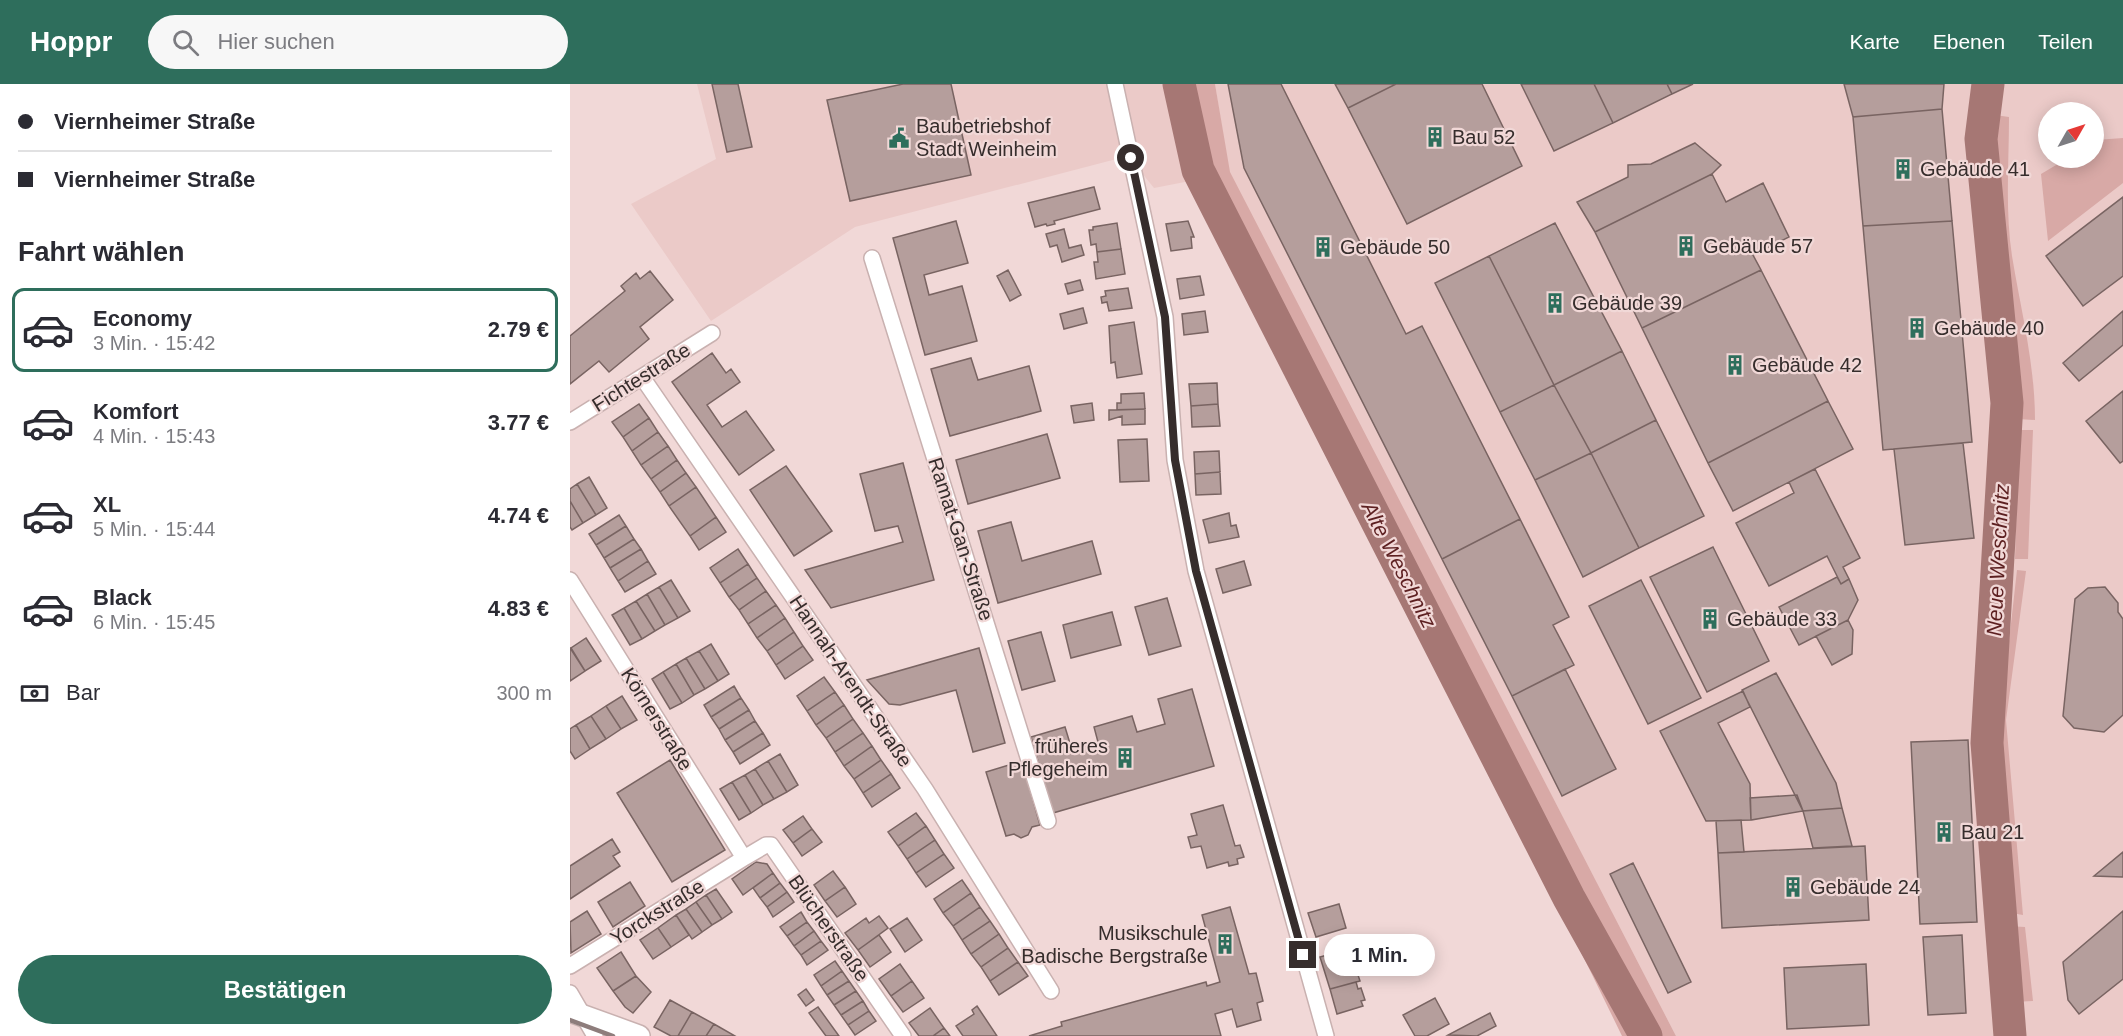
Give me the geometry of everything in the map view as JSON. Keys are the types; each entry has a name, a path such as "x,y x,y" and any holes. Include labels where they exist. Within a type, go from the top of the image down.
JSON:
{"main road":[{"path":"577,1013 639,1036"}],"street":[{"path":"1115,84 1165,317 1175,460 1196,571 1326,1036"},
{"name":"Ramat-Gan-Straße","path":"872,258 1048,821"},
{"name":"Fichtestraße","path":"570,422 712,333"},
{"name":"Hannah-Arendt-Straße","path":"642,377 925,789 1051,991"},
{"name":"Körnerstraße","path":"570,580 744,858"},
{"name":"Blücherstraße","path":"744,858 766,845 771,845 903,1036"},
{"name":"Yorckstraße","path":"570,966 744,858"},
{"path":"570,993 577,1013 595,1036"}],"shaded area":[{"path":"697,84 1177,84 1195,180 1154,188 1128,156 855,227 711,321 631,204 716,159"},
{"path":"1177,84 1215,84 1230,172 1676,1036 1622,1036 1476,737 1396,589 1195,180"},
{"path":"1215,84 2123,84 2123,1036 1676,1036 1229,172"},
{"path":"1995,115 2009,117 2010,239 2030,358 2035,420 2017,419 2015,359 2005,309 1993,197"},
{"path":"2123,138 2123,183 2048,241 2041,174 2051,168 2104,168 2104,139"},
{"path":"2019,430 2033,430 2028,559 2015,559"},
{"path":"2017,570 2026,571 2006,720 2023,915 2011,913 2000,722"},
{"path":"2007,926 2025,927 2033,1001 2013,1002"}],"building":[{"path":"712,84 738,84 752,147 727,152"},
{"name":"Baubetriebshof Stadt Weinheim","path":"903,84 951,84 971,175 850,201 827,100"},
{"name":"Gebäude 50","path":"1228,84 1281,84 1406,334 1422,326 1520,519 1442,559 1244,168"},
{"path":"1335,84 1396,84 1348,108"},
{"name":"Bau 52","path":"1396,84 1482,84 1522,166 1407,224 1348,108"},
{"path":"1521,84 1594,84 1613,123 1554,151"},
{"path":"1594,84 1667,84 1672,94 1613,123"},
{"path":"1667,84 1693,84 1672,94"},
{"path":"1844,84 1944,84 1942,109 1853,117"},
{"name":"Gebäude 41","path":"1942,109 1952,221 1863,226 1853,117"},
{"path":"1695,143 1721,165 1712,174 1595,232 1577,202 1628,177 1628,165 1651,164"},
{"name":"Gebäude 57","path":"1712,174 1726,202 1763,183 1789,237 1753,255 1761,270 1642,328 1595,232"},
{"path":"1094,187 1100,209 1054,221 1055,224 1035,227 1028,203"},
{"path":"2123,197 2123,276 2083,306 2046,256"},
{"path":"956,221 968,263 924,275 929,295 962,286 977,341 925,355 893,238"},
{"path":"1188,221 1194,237 1191,237 1192,248 1171,251 1166,224"},
{"name":"Gebäude 40","path":"1952,221 1972,442 1883,450 1863,226"},
{"path":"1117,223 1121,249 1097,252 1096,244 1091,245 1089,230 1093,230 1093,227"},
{"name":"Gebäude 39","path":"1555,223 1622,351 1554,385 1489,256"},
{"path":"1064,229 1069,248 1081,245 1084,255 1062,262 1057,245 1050,247 1046,234"},
{"path":"1121,249 1125,274 1096,279 1094,262 1098,262 1097,252"},
{"path":"1489,256 1554,385 1500,412 1435,283"},
{"path":"1008,270 1021,295 1010,301 997,276"},
{"name":"Gebäude 42","path":"1761,270 1828,401 1708,463 1642,328"},
{"path":"650,271 673,300 640,327 649,339 609,372 599,361 570,384 570,336 625,291 621,286 636,273 640,279"},
{"path":"1200,276 1204,295 1180,299 1177,279"},
{"path":"1080,280 1083,290 1068,294 1065,284"},
{"path":"1128,288 1132,308 1109,311 1107,302 1102,303 1101,297 1106,296 1105,291"},
{"path":"1083,308 1087,323 1064,329 1060,314"},
{"path":"1205,311 1208,332 1184,335 1182,314"},
{"path":"2123,311 2123,345 2079,381 2063,363"},
{"path":"1134,322 1142,374 1117,378 1115,362 1111,363 1109,326"},
{"path":"1622,351 1656,420 1591,453 1554,385"},
{"path":"712,353 726,373 731,369 740,382 707,405 722,427 746,411 774,450 739,475 672,382"},
{"path":"971,358 978,380 1029,366 1041,411 950,436 931,369"},
{"path":"1217,383 1218,404 1191,406 1189,384"},
{"path":"1554,385 1591,453 1535,480 1500,412"},
{"path":"2123,391 2123,461 2120,463 2086,421"},
{"path":"1144,393 1145,409 1117,410 1117,403 1121,403 1121,394"},
{"path":"1828,401 1853,449 1733,511 1708,463"},
{"path":"1092,403 1094,420 1074,423 1071,406"},
{"path":"639,404 649,418 623,437 612,422"},
{"path":"1218,404 1220,426 1192,427 1191,406"},
{"path":"1145,409 1145,424 1122,425 1122,416 1109,420 1109,410"},
{"path":"649,418 658,432 632,451 623,437"},
{"path":"1656,420 1704,516 1639,548 1591,453"},
{"path":"658,432 668,446 641,465 632,451"},
{"path":"1047,434 1060,478 968,504 956,460"},
{"path":"1147,439 1149,481 1120,482 1118,440"},
{"path":"1963,443 1974,538 1905,545 1894,449"},
{"path":"668,446 677,460 651,479 641,465"},
{"path":"1219,451 1220,472 1195,474 1194,452"},
{"path":"1591,453 1639,548 1583,577 1535,480"},
{"path":"677,460 686,473 660,492 651,479"},
{"path":"903,463 934,580 831,608 805,570 903,542 898,526 875,531 860,474"},
{"path":"786,466 832,531 794,556 750,490"},
{"path":"1815,469 1860,558 1843,567 1849,579 1841,584 1827,556 1769,586 1736,523 1794,493 1789,482"},
{"path":"1220,472 1221,494 1196,495 1195,474"},
{"path":"686,473 696,487 669,506 660,492"},
{"path":"589,477 607,508 596,515 577,484"},
{"path":"577,484 596,515 583,523 570,501 570,489"},
{"path":"696,487 716,517 690,536 669,506"},
{"path":"570,501 583,523 572,530 570,527"},
{"path":"1229,513 1231,526 1236,525 1239,537 1209,543 1203,520"},
{"path":"619,515 626,526 596,545 589,534"},
{"path":"716,517 726,532 699,550 690,536"},
{"path":"1520,519 1569,617 1553,625 1574,665 1512,696 1442,559"},
{"path":"1011,522 1022,561 1092,541 1101,574 998,603 978,531"},
{"path":"626,526 634,539 604,558 596,545"},
{"path":"634,539 641,549 610,568 604,558"},
{"name":"Gebäude 33","path":"1713,547 1769,661 1707,692 1650,577"},
{"path":"641,549 648,561 618,581 610,568"},
{"path":"738,549 748,564 720,583 710,568"},
{"path":"648,561 656,574 625,592 618,581"},
{"path":"1244,561 1251,585 1223,593 1216,569"},
{"path":"748,564 757,578 729,597 720,583"},
{"path":"1837,577 1841,584 1849,579 1858,600 1848,620 1799,645 1779,607"},
{"path":"757,578 766,591 739,610 729,597"},
{"path":"671,580 690,611 678,618 659,587"},
{"path":"1641,580 1701,698 1648,724 1589,606"},
{"path":"659,587 678,618 665,625 647,594"},
{"path":"2105,587 2118,603 2118,612 2123,619 2123,715 2104,732 2074,728 2063,716 2075,599 2088,588"},
{"path":"766,591 776,605 748,624 739,610"},
{"path":"647,594 665,625 655,631 636,601"},
{"path":"1167,598 1181,646 1149,655 1135,607"},
{"path":"636,601 655,631 642,639 624,608"},
{"path":"776,605 785,618 757,638 748,624"},
{"path":"624,608 642,639 630,645 612,615"},
{"path":"1112,612 1121,645 1071,658 1063,625"},
{"path":"785,618 794,632 767,651 757,638"},
{"path":"1848,620 1853,630 1852,654 1832,665 1816,636"},
{"path":"794,632 803,646 776,665 767,651"},
{"path":"1041,632 1055,681 1022,690 1008,641"},
{"path":"586,638 601,661 585,671 571,648"},
{"path":"711,644 729,674 718,681 699,651"},
{"path":"803,646 813,660 785,679 776,665"},
{"path":"570,648 585,671 570,681"},
{"path":"979,648 1005,743 973,752 956,690 900,705 889,704 867,680"},
{"path":"699,651 718,681 705,689 686,658"},
{"path":"686,658 705,689 694,695 676,664"},
{"path":"676,664 694,695 682,703 663,672"},
{"path":"1565,669 1616,769 1562,796 1512,696"},
{"path":"663,672 682,703 670,709 652,679"},
{"path":"1776,673 1836,783 1842,808 1803,811 1742,690"},
{"path":"824,677 835,692 807,711 797,696"},
{"path":"734,686 741,698 711,717 704,705"},
{"name":"früheres Pflegeheim","path":"1192,689 1214,766 1053,813 1031,737 1065,727 1072,750 1098,742 1094,727 1132,716 1137,732 1165,724 1158,699"},
{"path":"1743,691 1750,707 1718,723 1750,784 1751,820 1706,821 1660,731"},
{"path":"835,692 844,705 816,725 807,711"},
{"path":"622,696 637,720 621,729 606,706"},
{"path":"741,698 749,710 719,729 711,717"},
{"path":"844,705 853,719 826,738 816,725"},
{"path":"606,706 621,729 606,739 591,716"},
{"path":"749,710 755,721 725,740 719,729"},
{"path":"591,716 606,739 590,749 576,725"},
{"path":"853,719 863,733 835,752 826,738"},
{"path":"755,721 763,733 733,752 725,740"},
{"path":"576,725 590,749 575,759 570,751 570,729"},
{"path":"763,733 770,745 740,764 733,752"},
{"path":"863,733 872,746 844,766 835,752"},
{"name":"Bau 21","path":"1968,740 1977,922 1920,924 1911,742"},
{"path":"872,746 881,760 854,779 844,766"},
{"path":"780,754 798,785 787,792 768,761"},
{"path":"670,760 725,850 672,882 617,793"},
{"path":"881,760 891,774 863,793 854,779"},
{"path":"768,761 787,792 774,799 755,769"},
{"path":"1022,761 1040,825 1032,827 1028,835 1021,838 1014,834 1006,836 986,772"},
{"path":"755,769 774,799 763,805 745,775"},
{"path":"891,774 900,788 872,807 863,793"},
{"path":"745,775 763,805 751,813 732,782"},
{"path":"732,782 751,813 739,820 720,789"},
{"path":"1797,795 1803,811 1751,820 1750,798"},
{"path":"1223,805 1235,846 1240,845 1244,857 1237,859 1238,864 1229,866 1228,862 1207,868 1201,846 1191,848 1188,837 1197,835 1191,814"},
{"path":"1842,808 1852,846 1813,848 1803,811"},
{"path":"916,813 926,826 898,846 888,832"},
{"path":"803,816 812,829 793,843 783,830"},
{"path":"1741,820 1744,852 1718,853 1716,821"},
{"path":"926,826 935,840 907,859 898,846"},
{"path":"812,829 822,842 802,856 793,843"},
{"path":"612,839 620,852 613,856 620,866 570,899 570,866"},
{"path":"935,840 944,854 916,873 907,859"},
{"name":"Gebäude 24","path":"1865,846 1869,920 1722,928 1718,853"},
{"path":"2123,852 2123,877 2094,876"},
{"path":"944,854 954,868 926,887 916,873"},
{"path":"756,862 767,864 773,873 743,895 732,879"},
{"path":"1633,863 1691,982 1668,993 1610,874"},
{"path":"833,871 845,887 825,901 814,885"},
{"path":"773,873 780,883 760,898 753,888"},
{"path":"962,880 971,893 943,913 934,899"},
{"path":"630,882 645,906 613,927 598,902"},
{"path":"780,883 787,892 767,907 760,898"},
{"path":"845,887 856,904 837,917 825,901"},
{"path":"716,889 732,912 722,919 706,895"},
{"path":"787,892 794,902 773,917 767,907"},
{"path":"971,893 980,907 953,926 943,913"},
{"path":"706,895 722,919 712,925 696,902"},
{"path":"696,902 712,925 702,932 686,909"},
{"path":"1339,904 1346,928 1316,937 1308,913"},
{"path":"980,907 990,921 962,940 953,926"},
{"name":"Musikschule Badische Bergstraße","path":"1230,907 1249,974 1256,973 1263,1001 1257,1003 1261,1020 1237,1027 1232,1009 1215,1014 1221,1036 1029,1036 1062,1026 1061,1022 1206,982 1207,986 1220,982 1202,915"},
{"path":"686,909 702,932 692,939 676,915"},
{"path":"587,911 601,934 571,953 570,922"},
{"path":"2123,911 2123,979 2079,1014 2068,1000 2063,962"},
{"path":"801,912 807,922 787,936 780,927"},
{"path":"676,915 689,935 671,947 658,928"},
{"path":"879,916 888,928 858,950 845,933 866,918 869,923"},
{"path":"907,918 922,940 905,952 890,929"},
{"path":"990,921 999,934 971,954 962,940"},
{"path":"807,922 814,931 794,946 787,936"},
{"path":"658,928 671,947 653,959 640,940"},
{"path":"814,931 821,941 801,955 794,946"},
{"path":"999,934 1008,948 981,967 971,954"},
{"path":"879,935 891,952 870,967 858,950"},
{"path":"1962,935 1966,1013 1928,1015 1923,937"},
{"path":"821,941 828,950 807,965 801,955"},
{"path":"1359,946 1363,959 1368,957 1372,970 1358,975 1360,981 1330,989 1320,957"},
{"path":"1008,948 1018,962 990,981 981,967"},
{"path":"621,952 636,976 613,991 597,968"},
{"path":"835,961 842,971 821,986 814,975"},
{"path":"1018,962 1028,976 999,995 990,981"},
{"path":"900,964 912,981 891,996 879,979"},
{"path":"1866,964 1869,1025 1787,1029 1784,968"},
{"path":"842,971 849,981 827,995 821,986"},
{"path":"636,976 651,992 633,1013 625,1007 613,991"},
{"path":"849,981 856,991 834,1005 827,995"},
{"path":"912,981 924,998 903,1012 891,996"},
{"path":"1356,982 1365,1000 1361,1001 1363,1006 1337,1014 1330,989"},
{"path":"806,989 814,1000 806,1006 798,995"},
{"path":"856,991 863,1001 841,1015 834,1005"},
{"path":"1435,998 1449,1024 1427,1036 1415,1036 1403,1015"},
{"path":"670,1000 692,1012 678,1036 671,1036 654,1027"},
{"path":"863,1001 869,1011 848,1025 841,1015"},
{"path":"977,1006 997,1036 963,1036 956,1026 974,1014 972,1010"},
{"path":"818,1007 839,1036 826,1036 809,1013"},
{"path":"930,1008 944,1028 933,1036 919,1036 909,1023"},
{"path":"869,1011 876,1021 855,1035 848,1025"},
{"path":"692,1012 714,1024 706,1036 678,1036"},
{"path":"1490,1013 1496,1026 1477,1036 1448,1035"},
{"path":"714,1024 735,1036 706,1036"},
{"path":"944,1028 950,1036 933,1036"}],"waterway":[{"name":"Alte Weschnitz","path":"1179,84 1198,170 1569,898 1646,1036"},
{"name":"Neue Weschnitz","path":"1988,84 1981,139 2007,403 1987,743 2010,1036"}],"railway":[{"path":"570,1020 613,1036"}],"place":[{"name":"Bau 52","path":"1435,137"},
{"name":"Baubetriebshof Stadt Weinheim","path":"899,138"},
{"name":"Gebäude 41","path":"1903,169"},
{"name":"Gebäude 57","path":"1686,246"},
{"name":"Gebäude 50","path":"1323,247"},
{"name":"Gebäude 39","path":"1555,303"},
{"name":"Gebäude 40","path":"1917,328"},
{"name":"Gebäude 42","path":"1735,365"},
{"name":"Gebäude 33","path":"1710,619"},
{"name":"früheres Pflegeheim","path":"1125,758"},
{"name":"Bau 21","path":"1944,832"},
{"name":"Gebäude 24","path":"1793,887"},
{"name":"Musikschule Badische Bergstraße","path":"1225,944"}],"route":[{"path":"1131,158 1165,317 1175,460 1196,571 1303,955"}]}
